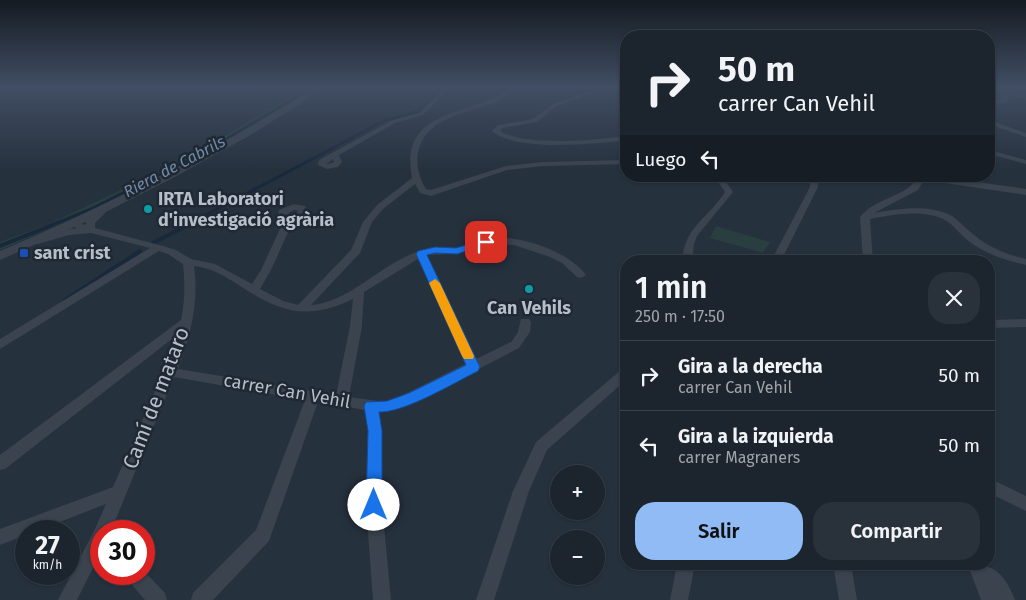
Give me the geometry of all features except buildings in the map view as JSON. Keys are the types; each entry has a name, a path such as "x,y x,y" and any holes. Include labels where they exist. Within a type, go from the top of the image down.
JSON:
{"street":[{"path":"0,256 101,212 210,156 278,114"},
{"path":"335,154 393,122 421,114"},
{"path":"453,114 442,118 425,130 417,143 413,159 416,179 423,191 431,193 506,168 543,164 620,162"},
{"path":"543,114 535,121 500,126 496,131 507,138 537,142 620,138"},
{"path":"995,124 1026,135"},
{"path":"995,154 1026,162"},
{"path":"301,308 356,251 368,222 380,207 416,179"},
{"path":"688,255 689,244 693,235 729,192 722,182"},
{"path":"779,255 814,187 814,182"},
{"path":"865,216 874,208 915,188 918,182"},
{"path":"956,182 1026,192"},
{"path":"90,230 90,222 101,212"},
{"path":"865,216 892,212 937,214 954,223 983,247 1005,257 1026,262"},
{"path":"865,216 868,255"},
{"path":"254,289 266,270 290,217"},
{"path":"74,224 173,253 188,262 214,267 279,303 301,308 313,309 331,304 360,290 395,266 421,254 435,250 457,251 493,241 545,251 578,269 582,275"},
{"path":"32,243 68,232 90,230"},
{"path":"0,345 26,327 157,248"},
{"path":"421,254 474,367"},
{"name":"Camí de mataro","path":"108,520 170,372 186,322 191,277 188,262"},
{"path":"342,400 356,326 360,290"},
{"path":"0,464 186,322"},
{"name":"carrer Can Vehil","path":"170,372 371,406 387,407 474,367 515,345 524,332 525,322"},
{"path":"995,324 1026,323"},
{"path":"485,600 521,491 541,446 620,378"},
{"path":"200,600 262,534 313,396"},
{"path":"371,406 375,431 374,505 382,600"},
{"path":"995,488 1026,504"},
{"path":"0,537 119,492"},
{"name":"Camí de mataro","path":"67,600 90,557"},
{"path":"679,600 685,570"},
{"path":"843,570 848,600"},
{"path":"979,570 990,600"},
{"path":"982,570 989,575 1006,600"},
{"path":"144,585 157,600"}],"green space":[{"path":"262,114 275,114 222,146 123,196 0,250 0,242 49,224 182,161"},
{"path":"716,226 770,242 763,253 710,238"}],"waterway":[{"name":"Riera de Cabrils","path":"210,149 268,114"},
{"path":"331,149 385,120 408,114"},
{"name":"Riera de Cabrils","path":"47,227 91,209 213,148"},
{"path":"183,227 333,148"},
{"name":"Riera de Cabrils","path":"0,246 50,226"},
{"path":"153,243 186,226"},
{"path":"65,300 140,251"}],"slow traffic":[{"path":"435,283 468,356"}],"place":[{"name":"IRTA Laboratori d'investigació agrària","path":"148,209"},
{"name":"sant crist","path":"24,253"},
{"name":"Can Vehils","path":"529,289"}],"route":[{"path":"374,505 375,431 371,406 387,407 474,367 421,254 435,250 457,251 486,242"}]}
